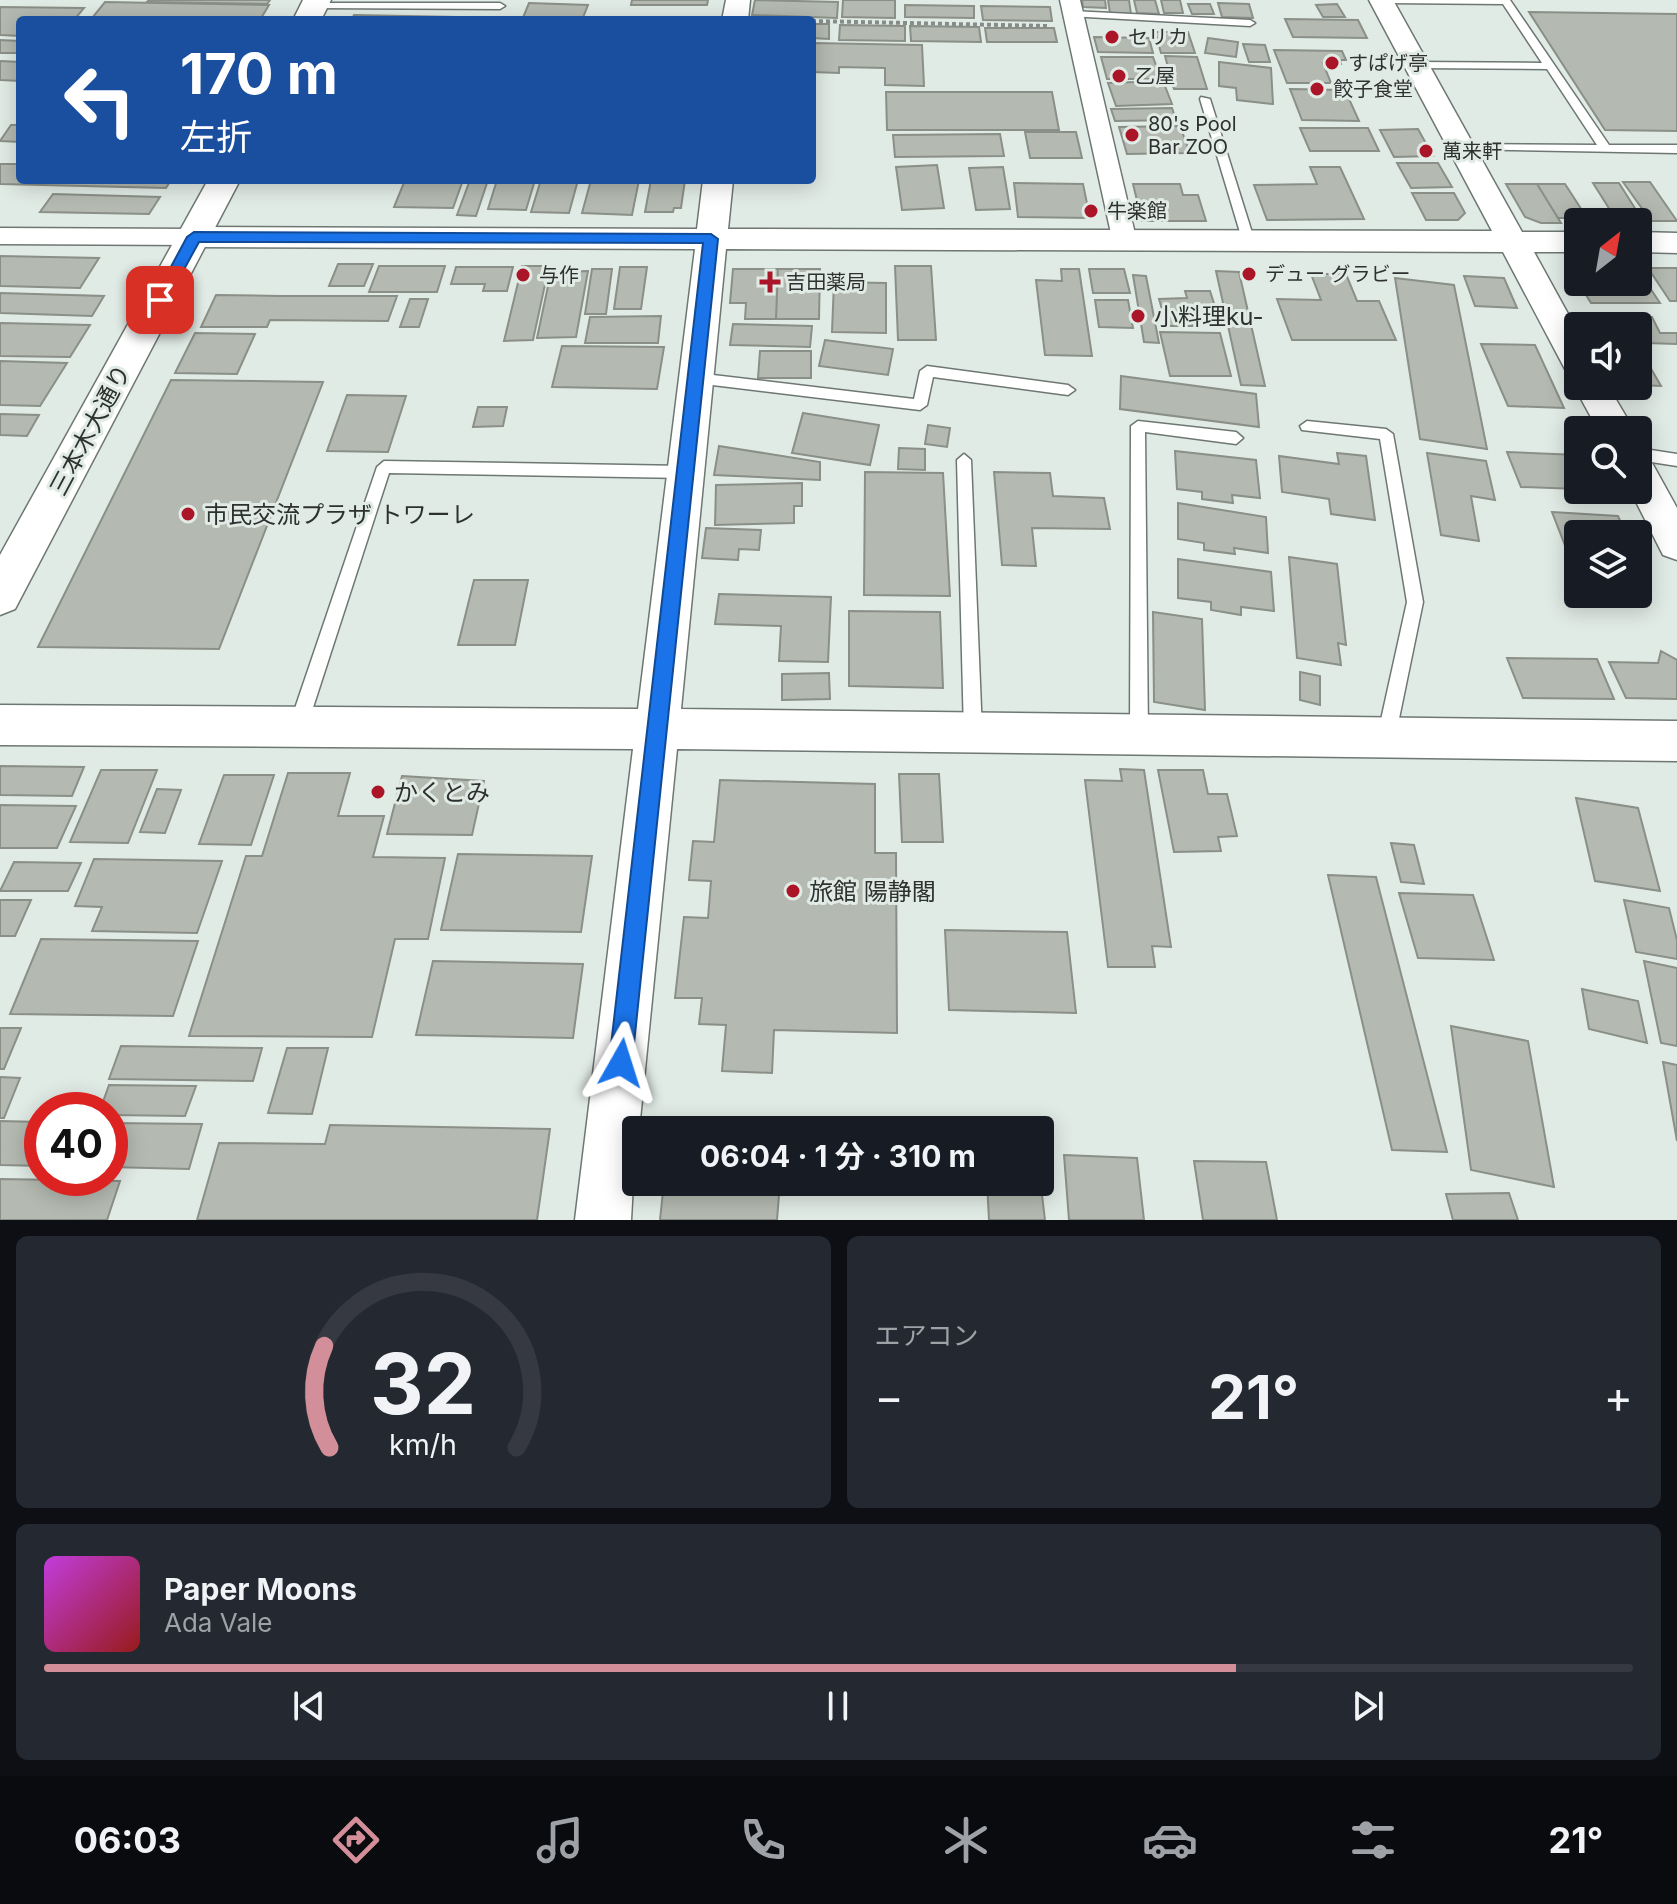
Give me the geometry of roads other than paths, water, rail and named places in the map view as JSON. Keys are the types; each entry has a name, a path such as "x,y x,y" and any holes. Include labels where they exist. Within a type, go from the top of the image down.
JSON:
{"highway":[{"name":"三本木大通り","path":"0,596 222,184"}],"street":[{"path":"1381,0 1564,337"},
{"path":"1072,14 1124,238"},
{"path":"603,1220 718,184"},
{"path":"0,236 1564,242"},
{"path":"1652,242 1677,243"},
{"path":"1652,497 1677,544"},
{"path":"0,725 1677,741"}],"lane":[{"path":"1388,0 1506,1 1605,148"},
{"path":"313,8 500,6"},
{"path":"1072,14 1250,23"},
{"path":"1416,65 1551,66"},
{"path":"1205,99 1248,239"},
{"path":"1461,147 1677,149"},
{"path":"696,378 920,405 927,371 1068,390"},
{"path":"1139,735 1138,426 1236,438"},
{"path":"1307,426 1386,434 1415,602 1386,738"},
{"path":"1652,456 1677,460"},
{"path":"964,460 973,733"},
{"path":"298,726 384,467 685,472"}],"place":[{"name":"セリカ","path":"1112,37"},
{"name":"すぱげ亭","path":"1332,63"},
{"name":"乙屋","path":"1119,76"},
{"name":"餃子食堂","path":"1317,89"},
{"name":"80's Pool Bar ZOO","path":"1132,135"},
{"name":"萬来軒","path":"1426,151"},
{"name":"牛楽館","path":"1091,211"},
{"name":"デュー グラビー","path":"1249,274"},
{"name":"与作","path":"523,275"},
{"name":"吉田薬局","path":"770,282"},
{"name":"小料理ku-","path":"1138,316"},
{"name":"市民交流プラザ トワーレ","path":"188,514"},
{"name":"かくとみ","path":"378,792"},
{"name":"旅館 陽静閣","path":"793,891"}]}
